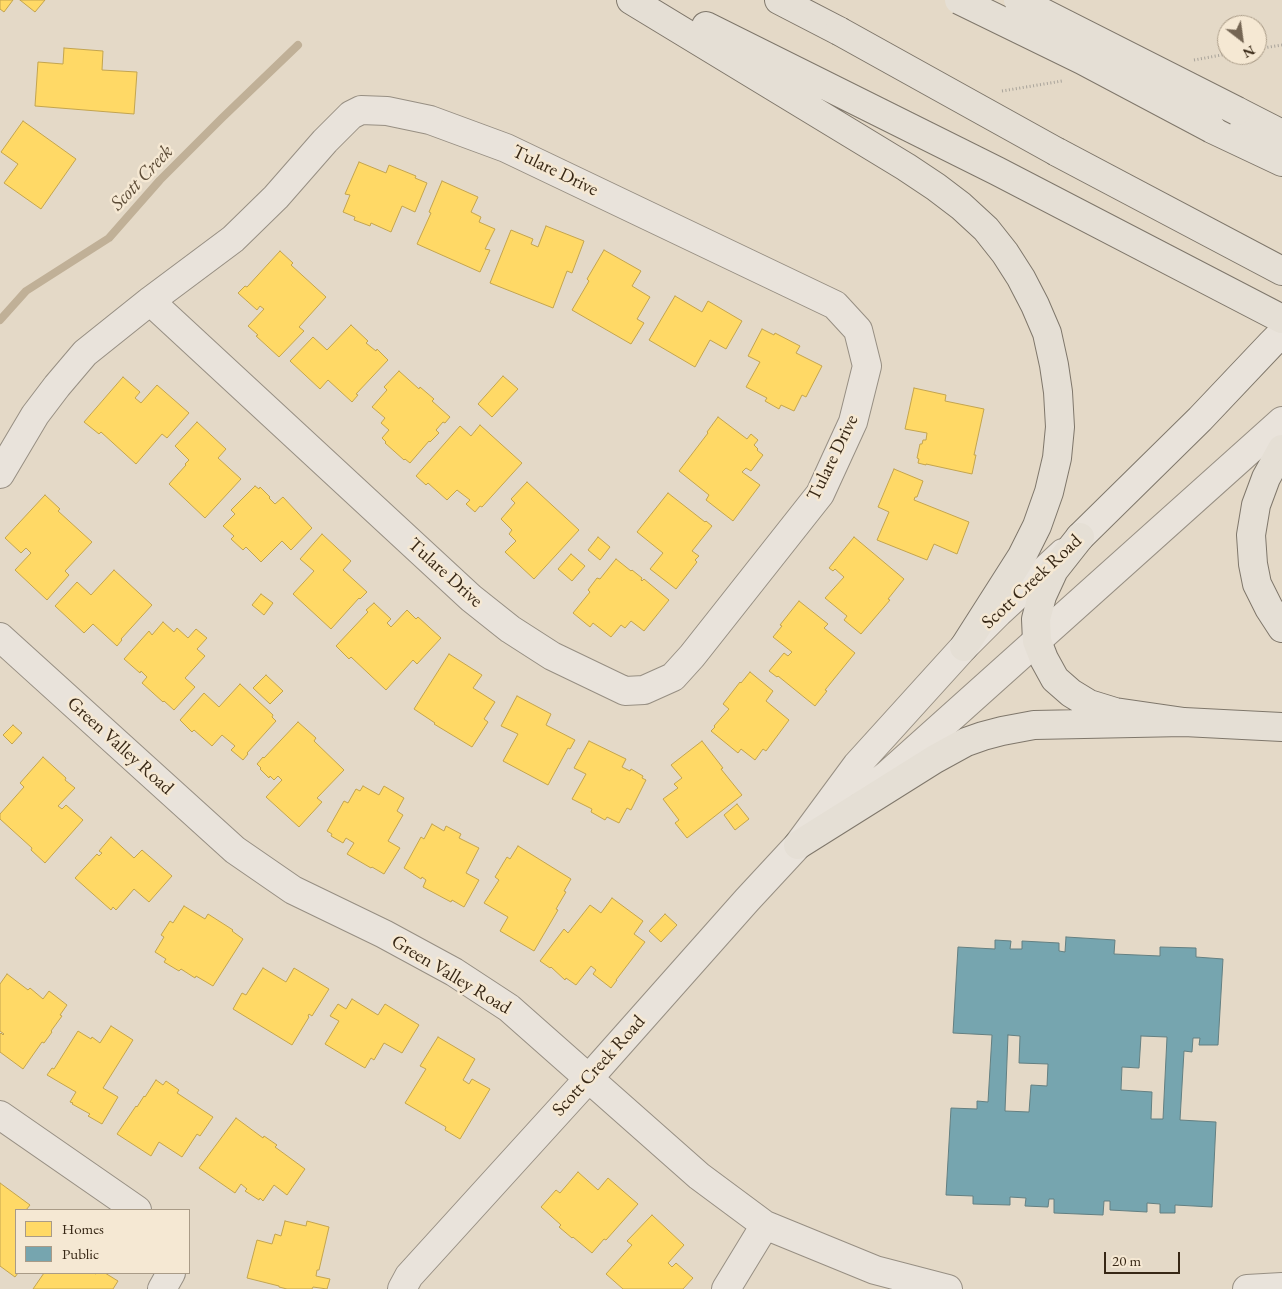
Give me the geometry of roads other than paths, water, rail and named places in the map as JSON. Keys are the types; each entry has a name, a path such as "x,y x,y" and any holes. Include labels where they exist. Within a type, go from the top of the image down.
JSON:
{"highway":[{"path":"631,0 864,141 936,187 961,206 986,229 1005,253 1035,305 1046,333 1058,392 1060,427 1049,492 1037,526 1022,556 964,647"},
{"path":"652,0 917,130 1282,319"},
{"path":"779,0 839,31 1057,152 1276,268"},
{"path":"959,0 1082,60 1212,129 1282,162"},
{"path":"1018,0 1282,134"},
{"path":"1282,449 1266,478 1256,505 1252,535 1253,564 1257,584 1282,628"},
{"path":"1080,537 1054,570 1042,596 1036,619 1037,641 1055,679 1071,693 1090,704 1115,712 1184,722"},
{"path":"798,845 935,758 966,742 1002,731 1034,725 1184,722 1282,727"}],"street":[{"name":"Tulare Drive","path":"0,474 35,415 85,353 150,301 233,238 276,197 351,115 362,110 387,111 430,120 506,148 835,306 858,330 867,366 853,422 820,494 692,656 673,677 644,690 625,691 552,656 510,629 471,598 150,301"},
{"name":"Scott Creek Road","path":"402,1289 409,1276 589,1078 746,900 798,845 857,765 964,647 998,612 1080,537 1200,419 1282,333"},
{"name":"Scott Creek Road","path":"798,845 887,776 1282,421"},
{"name":"Green Valley Road","path":"0,637 235,850 293,890 384,934 454,972 509,1008 699,1176 765,1225 875,1270 948,1289"},
{"path":"0,1116 136,1209"},
{"path":"726,1289 765,1225"},
{"path":"162,1289 170,1274"},
{"path":"1247,1289 1282,1287"}],"waterway":[{"name":"Scott Creek","path":"0,320 26,291 109,238 160,180 298,45"}]}
